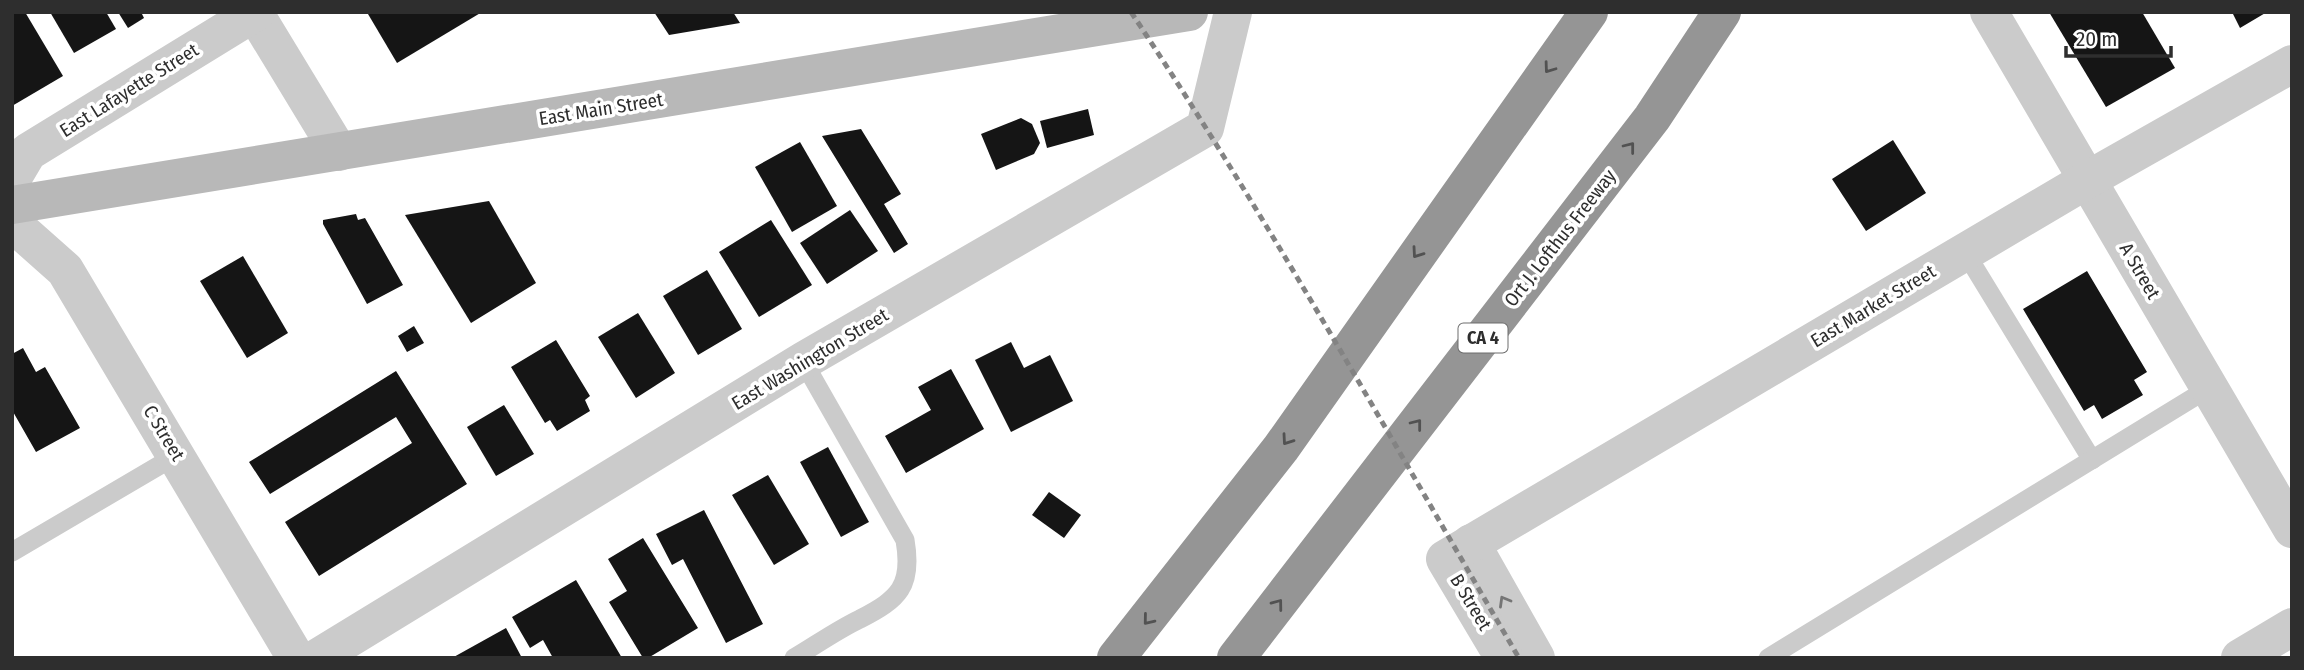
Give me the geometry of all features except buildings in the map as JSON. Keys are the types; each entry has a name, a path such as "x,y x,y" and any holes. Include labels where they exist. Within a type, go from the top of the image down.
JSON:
{"highway":[{"path":"1116,658 1281,447 1589,12"},
{"name":"Ort J. Lofthus Freeway","path":"1236,658 1652,118 1722,12"}],"main road":[{"name":"East Main Street","path":"12,205 339,152 1117,18 1189,12"}],"street":[{"name":"East Washington Street","path":"317,658 803,361 1205,128 1233,12"},
{"name":"A Street","path":"1989,12 2292,529"},
{"path":"255,13 339,152"},
{"name":"East Lafayette Street","path":"12,179 28,152 255,13"},
{"name":"East Market Street","path":"1458,551 2087,180 2292,64"},
{"name":"C Street","path":"12,223 65,270 177,454 296,658"},
{"path":"1458,551 1536,658"},
{"name":"B Street","path":"1458,551 1504,658"},
{"path":"2240,658 2292,627"}],"lane":[{"path":"1965,252 2092,460"},
{"path":"794,658 892,602 904,584 909,562 905,540 803,361"},
{"path":"1768,658 2209,388"},
{"path":"12,552 177,454"}],"railway":[{"path":"1131,12 1281,251 1519,658"}]}
